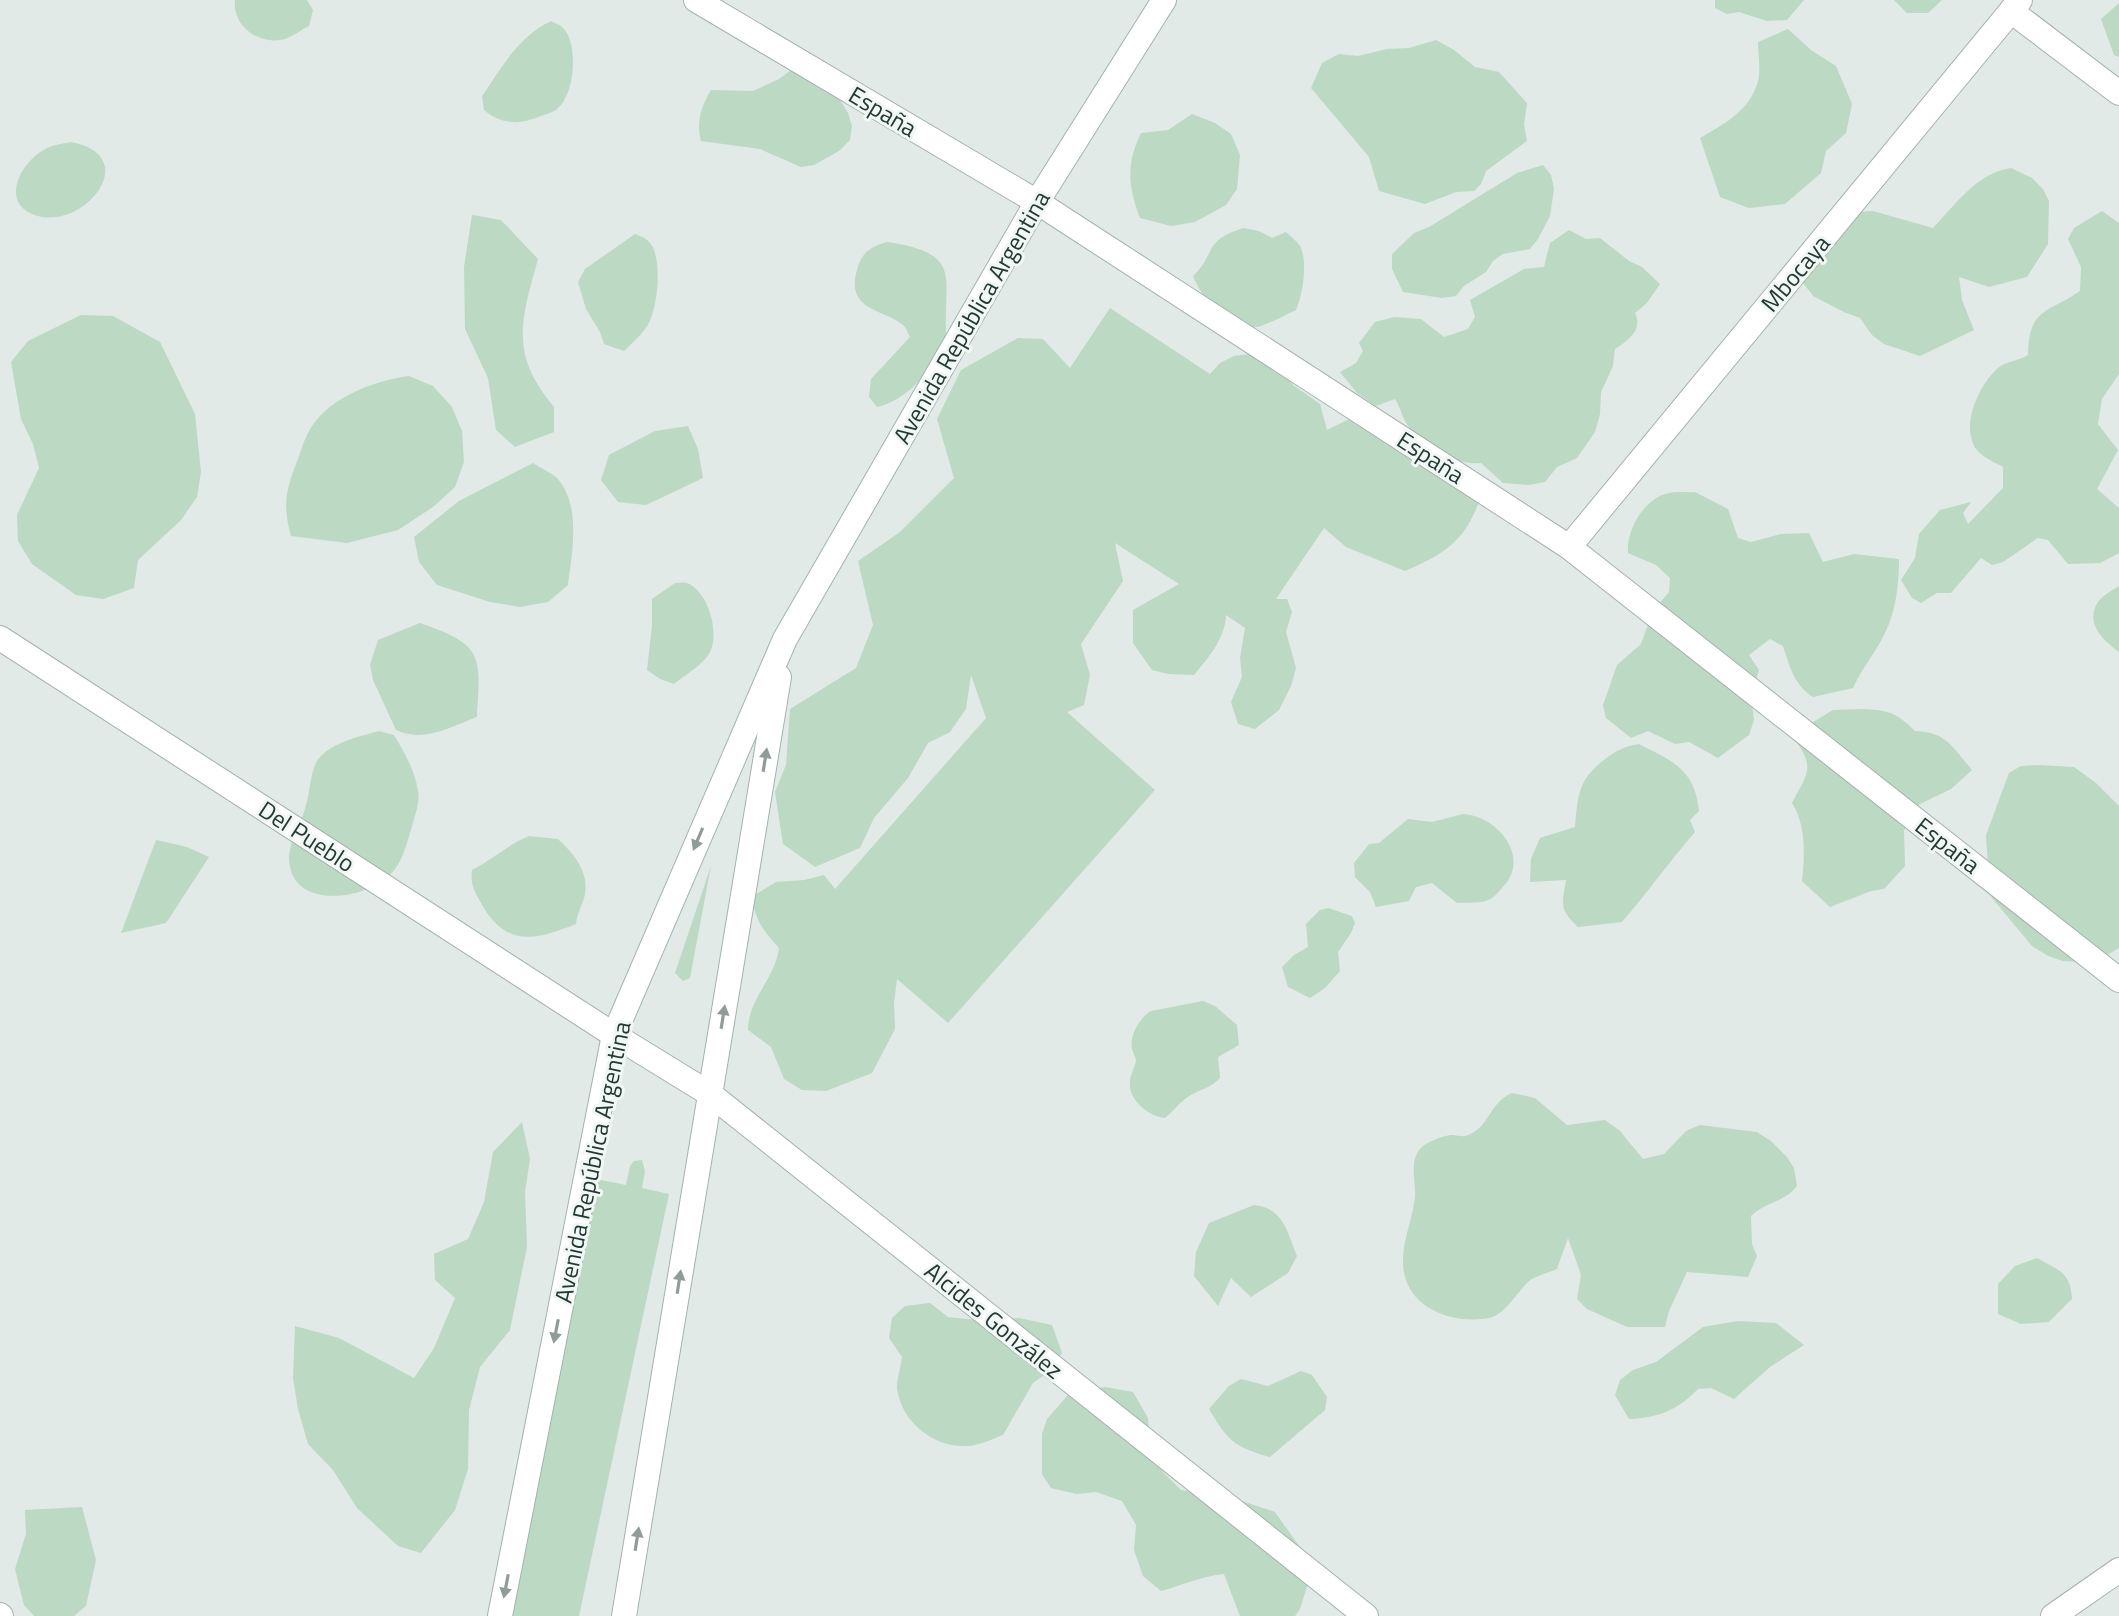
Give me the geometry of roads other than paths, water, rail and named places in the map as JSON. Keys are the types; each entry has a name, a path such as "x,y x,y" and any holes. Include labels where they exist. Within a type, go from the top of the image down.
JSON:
{"street":[{"name":"Avenida República Argentina","path":"500,1616 614,1035 785,639 1037,202 1164,0"},
{"name":"España","path":"705,2 1037,202 1569,547 2119,980"},
{"path":"2016,6 2119,93"},
{"name":"Mbocaya","path":"1569,547 2016,6"},
{"name":"Del Pueblo","path":"0,638 614,1035"},
{"name":"Avenida República Argentina","path":"624,1616 785,639"},
{"name":"Alcides González","path":"614,1035 710,1094 1366,1616"},
{"path":"2053,1616 2119,1570"}]}
